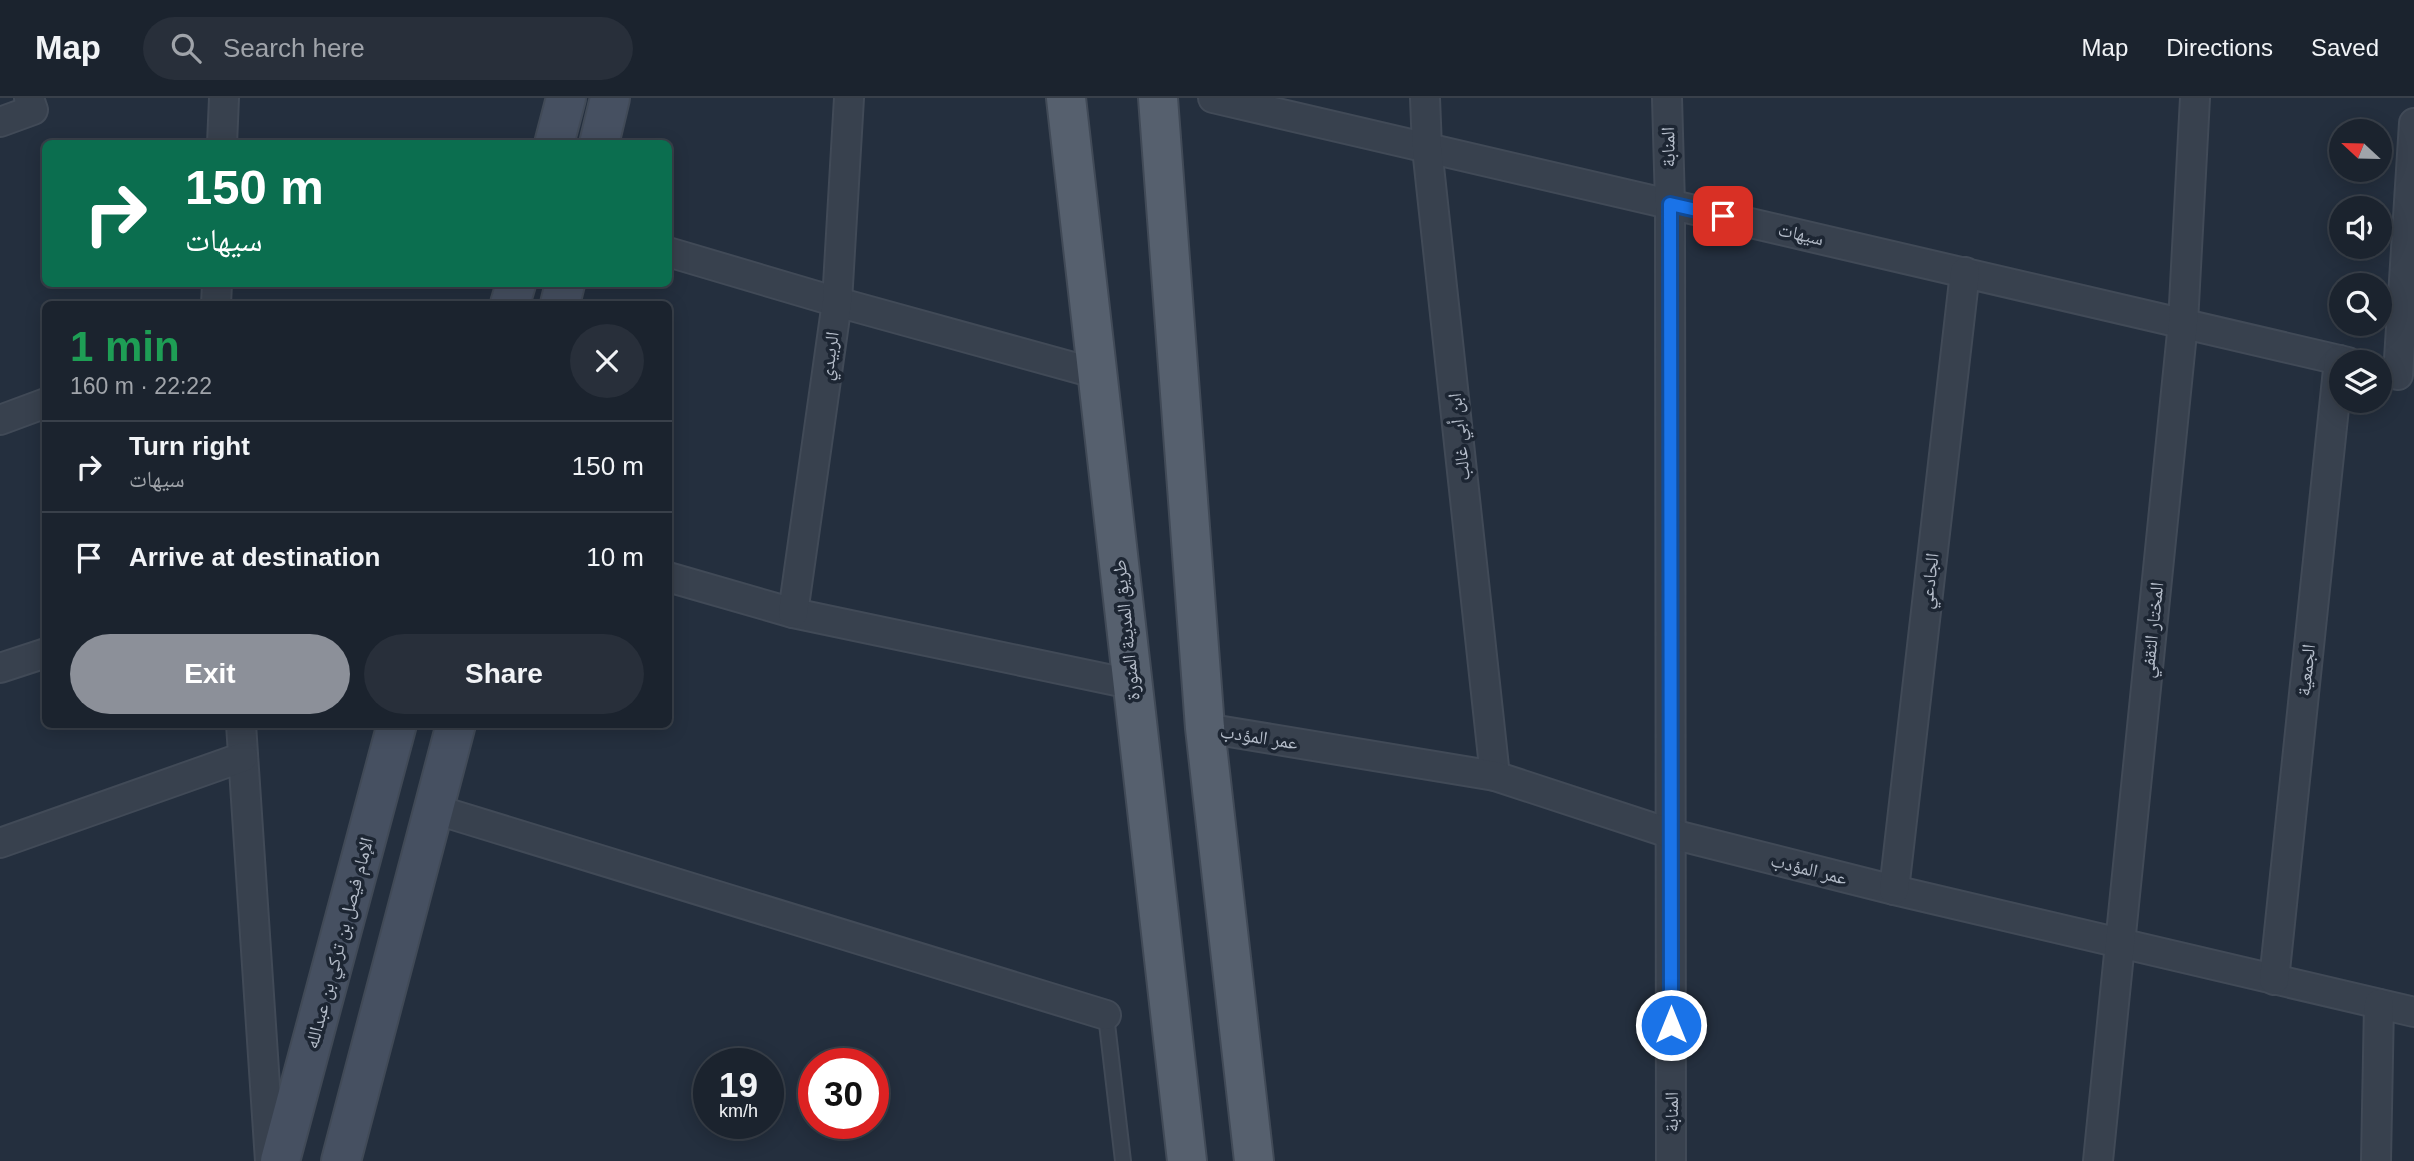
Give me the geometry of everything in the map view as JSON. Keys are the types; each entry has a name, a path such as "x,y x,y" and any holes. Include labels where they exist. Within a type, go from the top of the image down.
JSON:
{"main road":[{"path":"555,140 566,98"},
{"path":"600,140 610,98"},
{"name":"طريق المدينة المنورة","path":"1066,98 1187,1161"},
{"path":"1158,98 1205,728 1254,1161"},
{"name":"الإمام فيصل بن تركي بن عبدالله","path":"280,1161 396,728"},
{"path":"341,1161 455,728"}],"street":[{"path":"0,122 33,110 29,98"},
{"path":"222,140 224,98"},
{"name":"الربيدي","path":"793,613 837,302 849,98"},
{"name":"سيهات","path":"1213,98 2329,358"},
{"name":"ابن أبي غالب","path":"1425,98 1427,148 1495,776"},
{"name":"المنابة","path":"1667,98 1670,204 1671,1161"},
{"name":"المختار الثقفي","path":"2098,1161 2183,323 2195,98"},
{"path":"2397,375 2414,123"},
{"path":"672,253 1098,374"},
{"name":"الجادعي","path":"1894,890 1965,272"},
{"path":"0,420 42,404"},
{"name":"الجمعية","path":"2274,980 2337,413"},
{"path":"672,578 793,613 1132,684"},
{"path":"0,668 42,654"},
{"path":"241,728 270,1161"},
{"name":"عمر المؤدب","path":"1205,728 1495,776 1672,834 1894,890 2414,1013"},
{"path":"0,843 243,757"},
{"path":"434,809 1106,1016"},
{"path":"2376,1161 2379,1004"}],"lane":[{"path":"1106,1016 1123,1161"}],"route":[{"path":"1671,1025 1670,204 1723,216"}]}
